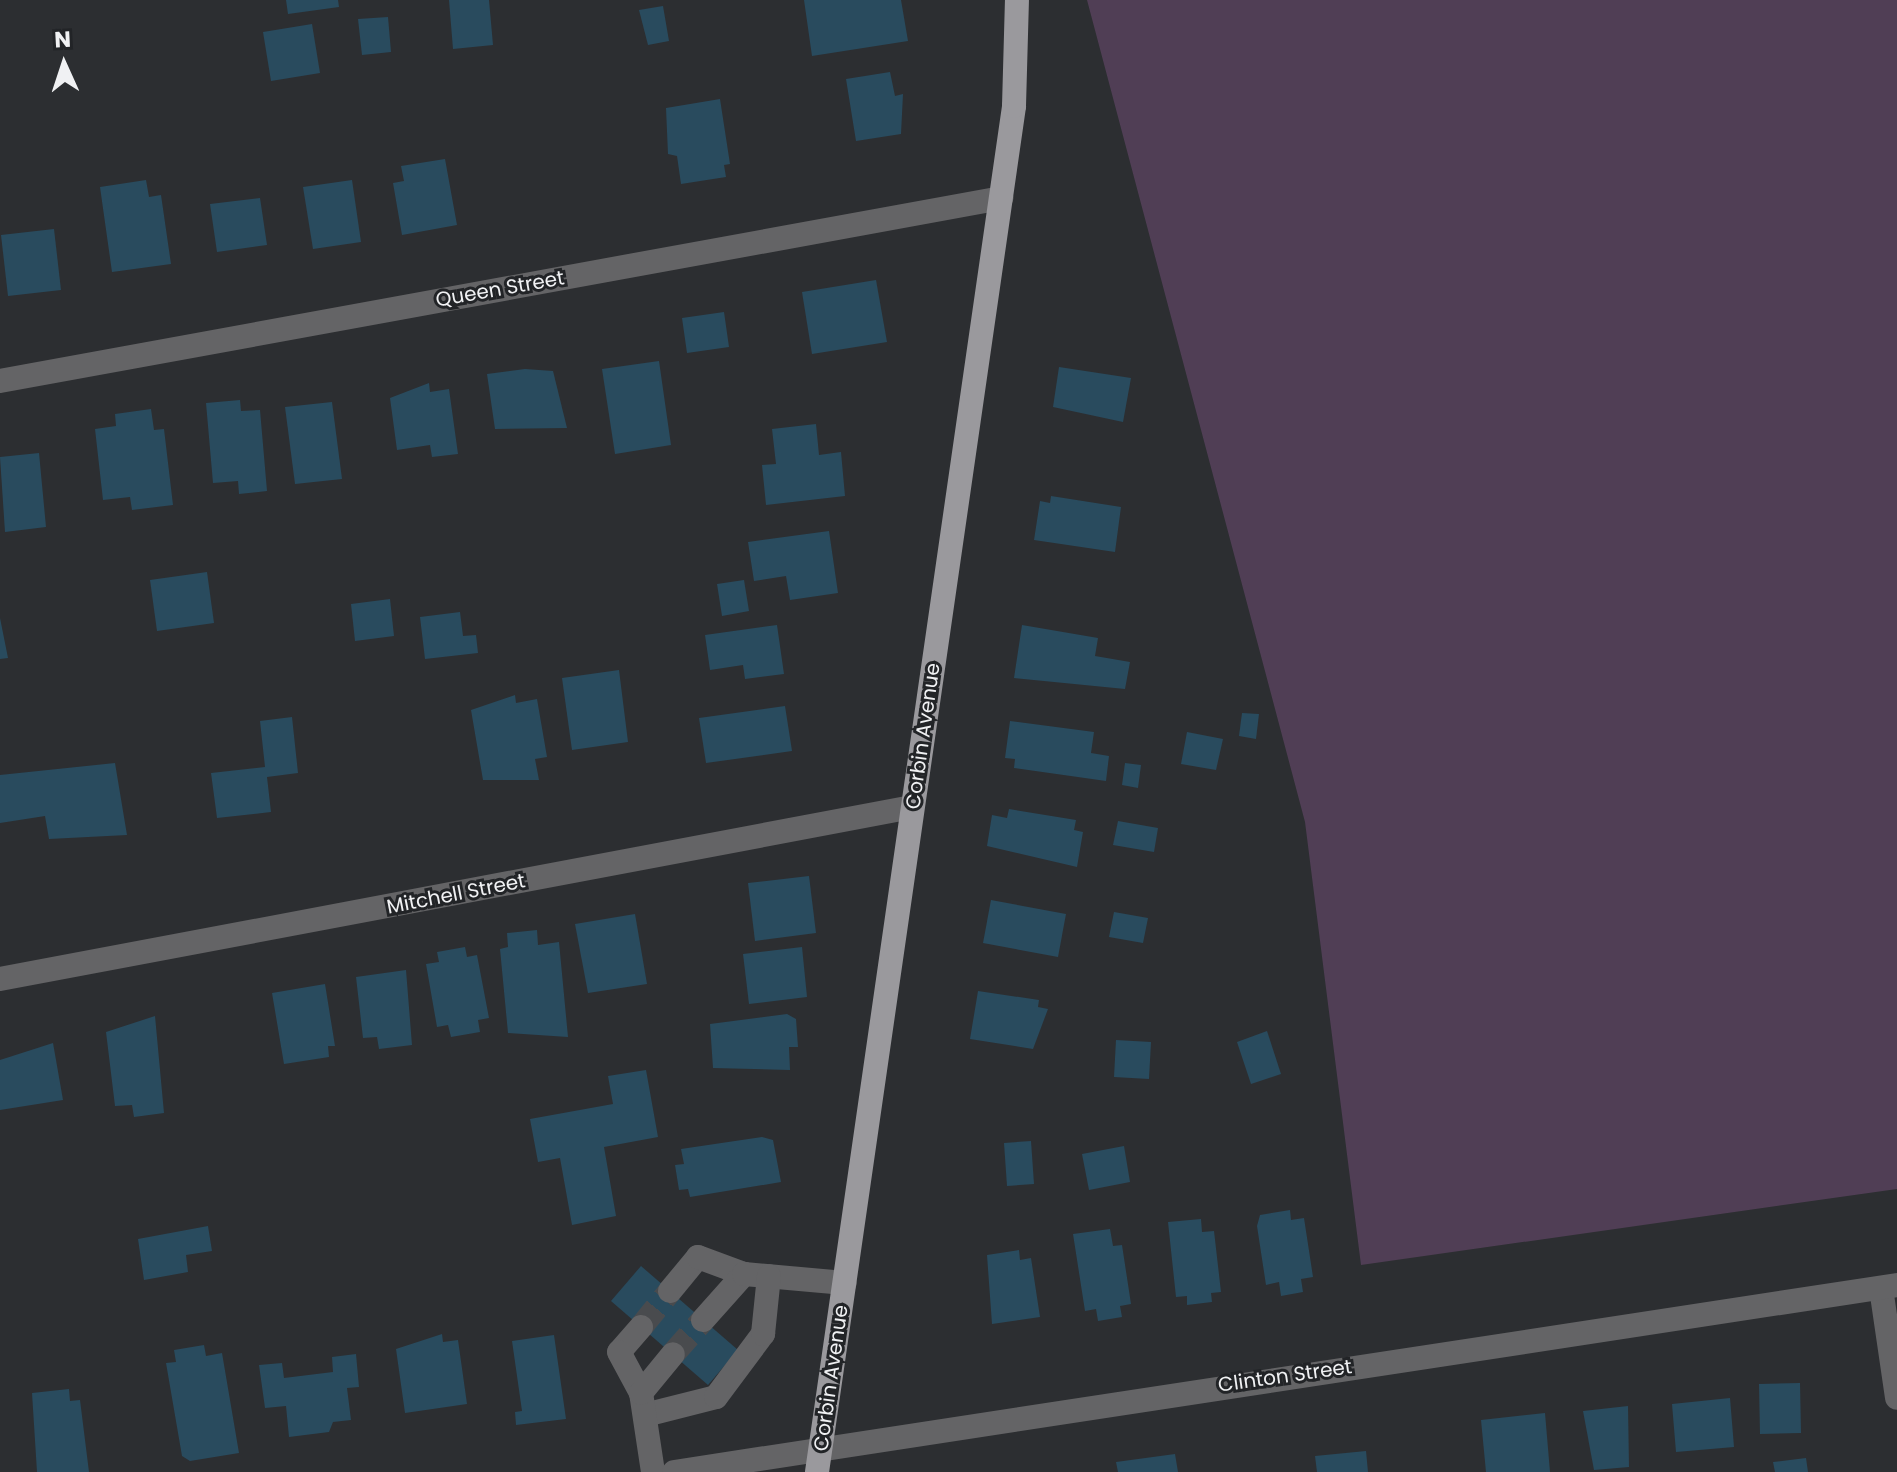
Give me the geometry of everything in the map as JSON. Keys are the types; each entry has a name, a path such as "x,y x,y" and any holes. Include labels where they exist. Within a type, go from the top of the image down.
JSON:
{"main road":[{"name":"Corbin Avenue","path":"817,1472 1014,106 1017,0"}],"street":[{"name":"Queen Street","path":"0,381 1001,198"},
{"name":"Mitchell Street","path":"0,979 912,807"},
{"path":"670,1291 698,1257 744,1274 845,1283"},
{"path":"703,1320 744,1274"},
{"path":"643,1404 716,1397 763,1334 769,1276"},
{"path":"1889,1286 1897,1398"},
{"name":"Clinton Street","path":"674,1472 821,1447 1889,1286"},
{"path":"641,1327 619,1352 643,1404 653,1472"},
{"path":"643,1404 673,1354"}],"shaded area":[{"path":"1087,0 1897,0 1897,1189 1361,1265 1305,822"}],"building":[{"path":"286,0 338,0 339,7 288,14"},
{"path":"449,0 489,0 493,45 453,49"},
{"path":"804,0 901,0 908,41 812,56"},
{"path":"663,6 669,41 648,45 639,10"},
{"path":"388,17 391,52 362,55 358,19"},
{"path":"312,24 320,73 271,81 263,32"},
{"path":"890,72 895,96 903,94 901,134 856,141 846,79"},
{"path":"720,99 730,164 724,165 726,177 681,184 677,156 668,154 666,108"},
{"path":"445,159 457,225 402,235 393,183 404,181 401,166"},
{"path":"146,180 149,197 161,195 171,264 112,272 100,187"},
{"path":"352,180 361,242 313,249 303,187"},
{"path":"260,198 267,245 217,252 210,204"},
{"path":"54,229 61,290 8,296 1,235"},
{"path":"876,280 887,342 812,354 802,292"},
{"path":"724,312 729,347 687,353 682,318"},
{"path":"659,361 671,445 615,454 602,369"},
{"path":"1059,367 1131,378 1123,422 1053,407"},
{"path":"525,369 553,371 567,428 495,429 487,374"},
{"path":"429,383 430,392 449,389 458,454 432,457 430,445 397,450 390,398"},
{"path":"240,400 241,411 260,410 267,491 239,494 238,481 213,483 206,403"},
{"path":"332,402 342,479 295,484 285,407"},
{"path":"151,409 154,430 164,429 173,505 132,510 130,497 103,500 95,429 116,426 115,414"},
{"path":"816,424 819,455 841,452 845,496 766,505 762,465 776,464 772,429"},
{"path":"39,453 46,527 5,532 0,457"},
{"path":"1051,496 1121,507 1115,552 1034,540 1040,501 1050,503"},
{"path":"829,531 838,593 790,600 786,576 754,581 748,542"},
{"path":"207,572 214,623 157,631 150,580"},
{"path":"744,580 749,611 722,616 717,584"},
{"path":"390,599 394,636 355,641 351,604"},
{"path":"460,612 463,636 476,635 478,653 425,659 420,617"},
{"path":"0,618 8,658 0,659"},
{"path":"777,625 784,674 745,679 743,665 710,670 705,635"},
{"path":"1022,625 1098,638 1095,656 1130,662 1125,689 1014,678"},
{"path":"619,670 628,742 572,750 562,678"},
{"path":"515,695 516,703 537,699 547,757 535,759 539,780 483,780 471,710"},
{"path":"785,706 792,751 706,763 699,718"},
{"path":"1242,713 1259,714 1256,739 1239,736"},
{"path":"292,717 298,773 267,777 271,812 217,818 211,773 265,767 260,721"},
{"path":"1010,721 1094,732 1091,753 1109,756 1106,781 1014,768 1015,759 1005,758"},
{"path":"1187,732 1223,739 1216,770 1181,764"},
{"path":"115,763 127,835 49,839 45,816 0,823 0,775"},
{"path":"1125,763 1141,765 1138,788 1122,785"},
{"path":"1009,809 1076,820 1074,830 1083,832 1077,867 987,846 992,815 1007,818"},
{"path":"1118,821 1158,828 1154,852 1113,845"},
{"path":"809,876 816,933 755,941 748,883"},
{"path":"991,900 1066,914 1058,957 983,943"},
{"path":"1114,912 1148,918 1143,943 1109,937"},
{"path":"635,914 647,984 588,993 575,924"},
{"path":"537,930 538,945 559,942 568,1037 508,1033 500,949 508,947 507,933"},
{"path":"465,947 467,957 477,955 489,1018 478,1020 480,1032 451,1037 448,1025 437,1027 426,964 439,962 437,952"},
{"path":"802,947 807,997 749,1004 743,954"},
{"path":"406,970 412,1045 379,1049 377,1037 363,1038 356,977"},
{"path":"325,984 335,1046 328,1046 329,1057 284,1064 272,993"},
{"path":"978,991 1039,1000 1038,1007 1048,1009 1033,1049 970,1039"},
{"path":"787,1014 796,1019 798,1047 789,1047 790,1070 713,1068 710,1024"},
{"path":"155,1016 164,1113 134,1117 132,1105 115,1106 106,1032"},
{"path":"1267,1031 1281,1074 1251,1084 1237,1042"},
{"path":"1116,1040 1151,1042 1149,1079 1114,1077"},
{"path":"53,1043 63,1100 0,1110 0,1060"},
{"path":"646,1070 658,1137 604,1147 616,1216 572,1225 560,1158 538,1162 530,1119 613,1104 608,1076"},
{"path":"762,1137 773,1140 781,1182 690,1197 688,1189 679,1190 675,1165 684,1164 681,1149"},
{"path":"1031,1141 1034,1184 1007,1186 1004,1143"},
{"path":"1124,1146 1130,1182 1089,1190 1082,1154"},
{"path":"1290,1210 1291,1220 1304,1218 1313,1277 1301,1279 1303,1292 1281,1296 1279,1282 1266,1285 1257,1226 1260,1215"},
{"path":"1201,1219 1202,1232 1214,1231 1221,1292 1211,1293 1212,1302 1187,1305 1187,1296 1176,1297 1168,1222"},
{"path":"208,1226 212,1251 186,1255 188,1272 144,1280 138,1239"},
{"path":"1110,1229 1113,1246 1122,1245 1131,1304 1120,1306 1122,1317 1098,1321 1096,1309 1085,1311 1073,1234"},
{"path":"1019,1250 1020,1260 1031,1258 1040,1317 992,1324 987,1255"},
{"path":"641,1266 738,1350 708,1385 611,1301"},
{"path":"442,1334 443,1342 458,1340 467,1404 405,1413 396,1349"},
{"path":"554,1335 566,1419 516,1425 515,1412 522,1411 512,1341"},
{"path":"204,1345 206,1356 222,1353 239,1453 190,1461 182,1456 166,1363 176,1362 174,1350"},
{"path":"356,1354 359,1387 347,1388 351,1420 333,1422 329,1432 289,1437 286,1406 265,1408 259,1365 282,1363 284,1378 333,1372 332,1357"},
{"path":"1800,1383 1801,1433 1760,1434 1759,1384"},
{"path":"69,1389 70,1401 80,1400 89,1472 37,1472 32,1393"},
{"path":"1730,1398 1734,1447 1676,1452 1672,1404"},
{"path":"1628,1406 1629,1467 1594,1470 1583,1411"},
{"path":"1545,1413 1550,1472 1486,1472 1481,1420"},
{"path":"1366,1451 1368,1472 1317,1472 1315,1456"},
{"path":"1175,1454 1178,1472 1118,1472 1116,1462"},
{"path":"1806,1458 1808,1472 1775,1472 1773,1462"}],"tunnel":[{"path":"641,1327 670,1291"},
{"path":"673,1354 703,1320"}]}
